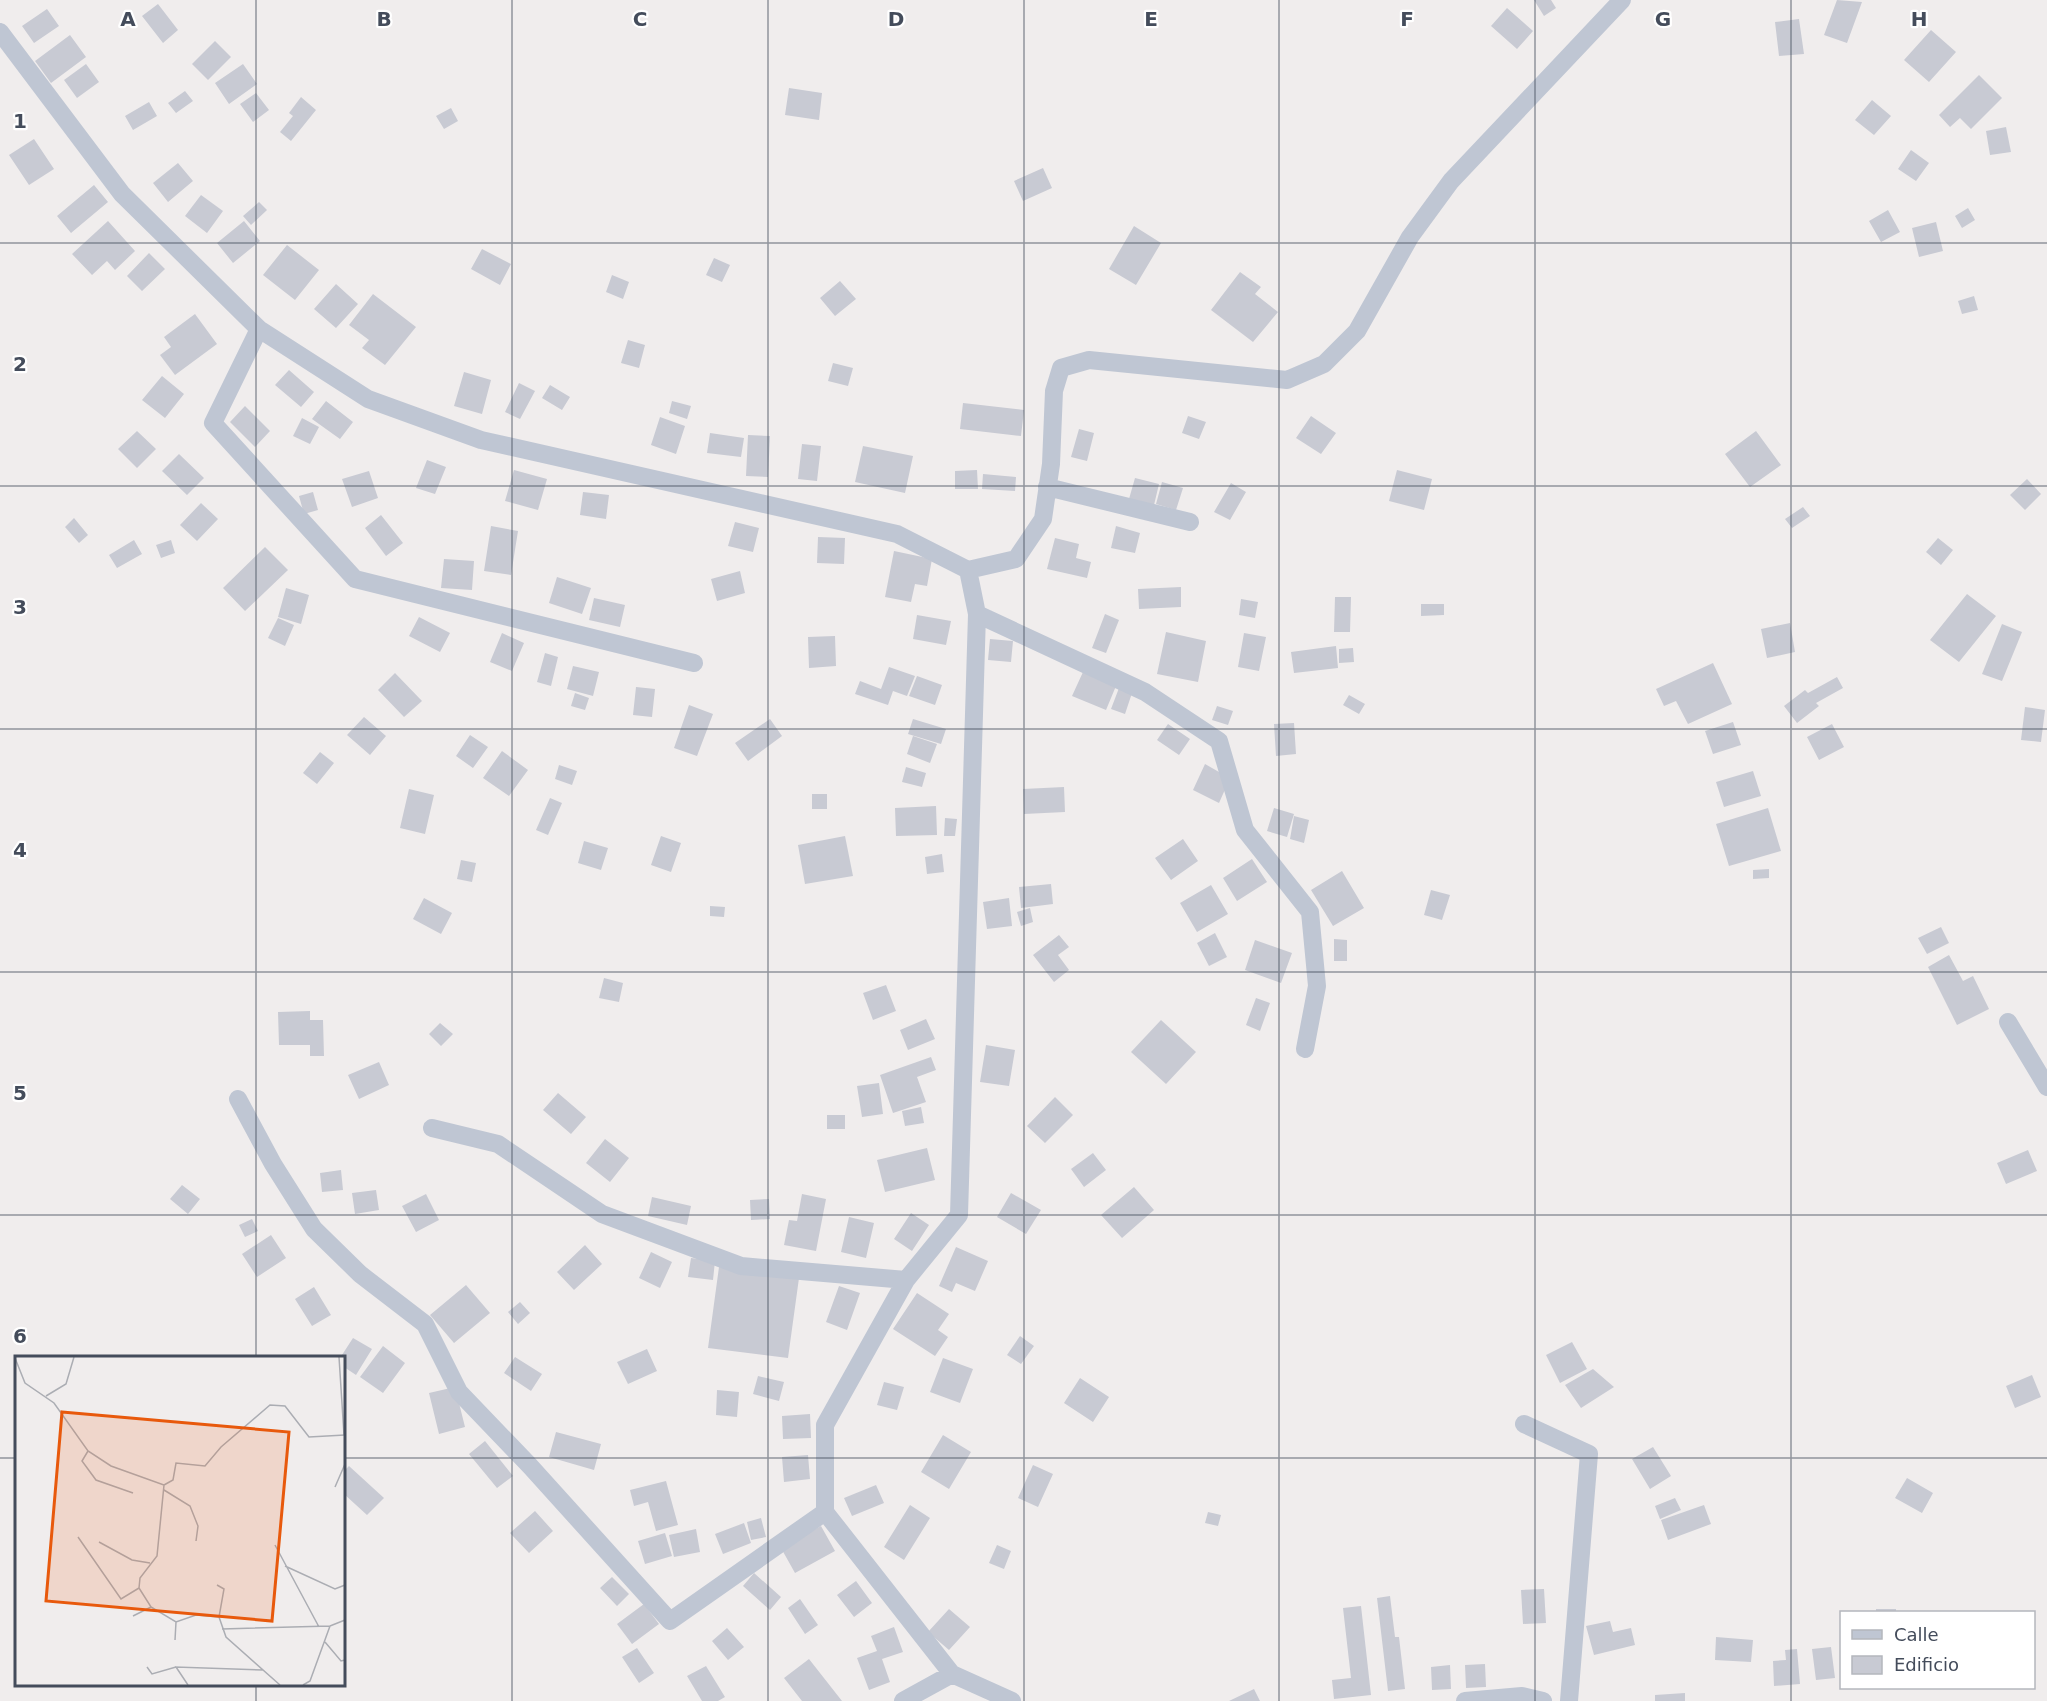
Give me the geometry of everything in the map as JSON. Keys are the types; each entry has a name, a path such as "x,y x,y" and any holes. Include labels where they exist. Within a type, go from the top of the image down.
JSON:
{"street":[{"path":"0,32 122,194 259,329 369,399 481,440 897,534 968,570 1016,559 1043,519 1050,464 1054,391 1061,368 1089,360 1287,380 1324,364 1357,331 1410,237 1451,181 1622,0"},
{"path":"259,329 213,423 355,579 694,663"},
{"path":"1047,487 1190,522"},
{"path":"968,570 977,614 959,1215 906,1280 825,1425 825,1512 952,1674 1012,1701"},
{"path":"977,614 1145,692 1219,741 1245,830 1310,912 1317,986 1305,1049"},
{"path":"2008,1022 2047,1087"},
{"path":"238,1099 273,1164 314,1229 360,1274 425,1324 459,1392 530,1466 670,1621 825,1512"},
{"path":"432,1128 498,1144 602,1214 741,1266 906,1280"},
{"path":"1524,1424 1589,1454 1569,1701"},
{"path":"903,1701 952,1674"},
{"path":"1465,1701 1522,1696 1544,1701"}],"building":[{"path":"1534,0 1551,0 1556,8 1544,16"},
{"path":"1837,0 1862,2 1847,43 1824,35"},
{"path":"158,4 178,30 163,43 142,16"},
{"path":"1507,8 1533,31 1517,49 1491,26"},
{"path":"47,9 59,26 34,43 22,26"},
{"path":"1799,19 1804,54 1779,56 1775,22"},
{"path":"1931,30 1956,52 1929,82 1904,60"},
{"path":"70,35 86,57 51,83 35,61"},
{"path":"215,41 231,57 208,80 192,64"},
{"path":"86,64 99,82 77,98 64,80"},
{"path":"243,64 257,84 229,104 215,83"},
{"path":"1979,75 2002,98 1971,129 1960,118 1950,127 1939,115"},
{"path":"789,88 822,93 819,120 785,115"},
{"path":"185,91 193,101 176,113 168,103"},
{"path":"256,93 269,110 253,122 240,104"},
{"path":"301,97 316,110 291,141 280,132 293,116 289,113"},
{"path":"1872,100 1891,116 1874,135 1855,120"},
{"path":"149,102 157,116 133,130 125,116"},
{"path":"451,108 458,121 444,129 436,116"},
{"path":"2006,127 2011,152 1990,155 1986,131"},
{"path":"34,139 54,169 29,185 9,155"},
{"path":"1911,150 1929,163 1916,181 1898,169"},
{"path":"178,163 193,181 168,202 153,183"},
{"path":"1043,168 1052,188 1023,201 1014,181"},
{"path":"94,185 108,202 71,233 57,216"},
{"path":"201,195 223,211 207,233 185,216"},
{"path":"259,202 267,210 251,225 243,216"},
{"path":"1968,208 1975,220 1962,228 1955,216"},
{"path":"1888,210 1900,232 1881,242 1869,221"},
{"path":"108,221 135,251 115,270 107,261 92,275 72,254"},
{"path":"244,221 260,241 233,263 217,243"},
{"path":"1936,222 1943,251 1919,257 1912,228"},
{"path":"1134,226 1161,243 1136,285 1109,269"},
{"path":"287,245 319,270 295,300 263,275"},
{"path":"482,249 511,264 500,285 471,269"},
{"path":"149,253 165,269 142,291 127,276"},
{"path":"714,258 730,265 722,282 706,275"},
{"path":"1240,272 1261,287 1255,294 1278,312 1253,342 1211,310"},
{"path":"612,275 629,282 623,299 606,292"},
{"path":"840,281 856,299 835,316 820,298"},
{"path":"336,284 358,304 336,328 314,309"},
{"path":"373,294 416,327 385,365 362,348 369,340 349,325"},
{"path":"1974,296 1978,310 1962,314 1958,301"},
{"path":"195,314 217,344 175,375 160,355 171,347 164,337"},
{"path":"628,340 645,345 639,368 621,363"},
{"path":"833,363 853,368 848,386 828,381"},
{"path":"289,370 314,392 301,407 275,385"},
{"path":"464,372 491,380 482,414 454,406"},
{"path":"162,376 184,394 165,418 142,400"},
{"path":"519,383 535,391 520,419 505,412"},
{"path":"550,385 570,397 562,410 542,398"},
{"path":"326,401 353,422 340,439 312,419"},
{"path":"672,401 691,406 687,419 669,413"},
{"path":"963,403 1024,410 1021,436 960,429"},
{"path":"245,406 270,431 255,447 230,422"},
{"path":"1188,416 1206,422 1199,439 1182,433"},
{"path":"1311,416 1336,433 1321,454 1296,438"},
{"path":"660,417 685,426 676,454 651,445"},
{"path":"302,418 319,427 310,444 293,436"},
{"path":"1079,429 1094,433 1087,461 1071,457"},
{"path":"137,431 156,449 137,468 118,449"},
{"path":"1756,431 1781,465 1750,487 1725,454"},
{"path":"710,433 744,438 741,457 707,453"},
{"path":"748,435 770,436 768,477 746,476"},
{"path":"802,444 821,446 817,481 798,479"},
{"path":"863,446 913,456 905,493 855,482"},
{"path":"179,454 204,478 187,495 162,471"},
{"path":"427,460 446,467 435,494 416,488"},
{"path":"514,470 547,479 538,510 505,501"},
{"path":"977,470 978,489 955,489 955,471"},
{"path":"1397,470 1432,479 1424,510 1389,501"},
{"path":"369,471 378,498 352,507 342,479"},
{"path":"983,474 1016,477 1015,491 982,489"},
{"path":"1135,478 1159,484 1154,505 1129,499"},
{"path":"2027,479 2041,494 2025,510 2010,495"},
{"path":"1162,482 1183,488 1176,510 1156,504"},
{"path":"1231,483 1246,492 1230,520 1214,512"},
{"path":"313,492 318,510 304,514 299,496"},
{"path":"583,492 609,495 606,519 580,515"},
{"path":"201,503 218,519 197,541 180,525"},
{"path":"1803,507 1810,516 1792,528 1785,519"},
{"path":"381,515 403,543 386,556 365,528"},
{"path":"74,518 88,535 79,543 65,527"},
{"path":"735,522 759,528 753,552 728,546"},
{"path":"491,526 518,531 511,575 484,571"},
{"path":"1116,526 1140,533 1135,553 1111,548"},
{"path":"818,537 845,538 844,564 817,563"},
{"path":"1055,538 1079,544 1076,558 1091,562 1087,578 1047,569"},
{"path":"1938,538 1953,550 1941,565 1926,552"},
{"path":"134,540 142,554 117,568 109,555"},
{"path":"171,540 175,553 161,558 156,545"},
{"path":"265,547 288,570 245,611 223,588"},
{"path":"894,551 932,559 927,586 915,584 911,602 885,597"},
{"path":"444,559 474,561 472,590 441,588"},
{"path":"740,571 745,593 717,601 711,579"},
{"path":"557,577 591,588 582,614 549,603"},
{"path":"1181,587 1181,607 1139,609 1138,589"},
{"path":"286,588 309,595 301,624 278,617"},
{"path":"1967,594 1996,616 1959,662 1930,640"},
{"path":"1335,597 1351,597 1350,632 1334,632"},
{"path":"594,598 625,605 620,627 589,620"},
{"path":"1241,599 1258,602 1255,618 1239,615"},
{"path":"1421,604 1444,604 1444,615 1421,616"},
{"path":"1105,614 1119,620 1106,653 1092,648"},
{"path":"917,615 951,621 946,645 913,639"},
{"path":"419,617 450,633 440,652 409,636"},
{"path":"278,618 294,625 285,646 268,638"},
{"path":"1790,623 1795,652 1767,658 1761,629"},
{"path":"2002,624 2022,632 2002,681 1982,674"},
{"path":"1166,632 1206,641 1198,682 1157,674"},
{"path":"502,633 524,643 512,671 490,662"},
{"path":"1244,633 1266,637 1259,671 1238,667"},
{"path":"835,636 836,666 809,668 808,637"},
{"path":"990,639 1013,641 1011,662 988,660"},
{"path":"1336,646 1338,668 1294,673 1291,652"},
{"path":"1353,648 1354,662 1339,663 1339,649"},
{"path":"545,653 558,657 551,686 537,682"},
{"path":"1713,663 1732,704 1688,724 1676,701 1664,706 1656,689"},
{"path":"573,666 599,672 593,696 567,689"},
{"path":"889,667 915,676 907,696 893,691 888,705 855,694 860,681 881,689"},
{"path":"1083,672 1116,686 1106,710 1072,696"},
{"path":"395,673 422,701 404,717 378,690"},
{"path":"917,676 942,685 935,705 909,696"},
{"path":"1837,677 1843,688 1816,703 1819,706 1797,723 1784,706 1805,690 1808,693"},
{"path":"636,687 655,689 652,717 633,715"},
{"path":"1119,688 1132,693 1125,714 1111,709"},
{"path":"575,693 589,698 585,710 571,706"},
{"path":"1349,695 1365,704 1359,714 1343,705"},
{"path":"689,705 713,714 697,756 674,748"},
{"path":"1217,706 1233,711 1228,725 1212,720"},
{"path":"2025,707 2045,710 2041,742 2021,740"},
{"path":"364,717 386,736 370,755 347,735"},
{"path":"770,719 782,736 748,761 735,743"},
{"path":"913,719 946,729 941,744 908,734"},
{"path":"1733,722 1741,745 1713,754 1705,731"},
{"path":"1294,723 1296,754 1276,756 1274,724"},
{"path":"1168,724 1190,739 1179,755 1157,740"},
{"path":"1832,724 1844,747 1819,760 1807,737"},
{"path":"470,735 488,747 473,768 456,756"},
{"path":"913,736 937,744 930,763 907,754"},
{"path":"502,751 528,770 509,796 483,778"},
{"path":"320,752 334,763 317,784 303,773"},
{"path":"1205,764 1219,772 1227,785 1219,803 1193,790"},
{"path":"559,765 577,771 572,785 555,779"},
{"path":"906,767 926,773 922,787 902,782"},
{"path":"1753,771 1761,796 1724,807 1716,782"},
{"path":"1064,787 1065,812 1024,814 1023,789"},
{"path":"409,789 434,795 425,834 400,828"},
{"path":"812,794 827,794 827,809 812,809"},
{"path":"550,798 562,803 548,835 536,830"},
{"path":"936,806 937,835 896,836 895,808"},
{"path":"1274,808 1294,814 1287,837 1267,831"},
{"path":"1768,808 1781,851 1729,866 1716,824"},
{"path":"1294,816 1309,820 1304,843 1290,839"},
{"path":"945,818 957,819 955,836 944,836"},
{"path":"661,836 681,843 671,872 651,865"},
{"path":"845,836 853,876 805,884 798,845"},
{"path":"1183,839 1198,861 1171,880 1155,858"},
{"path":"584,841 608,848 601,870 578,863"},
{"path":"942,854 944,872 927,874 925,857"},
{"path":"1252,859 1267,882 1237,901 1223,878"},
{"path":"461,860 476,863 472,882 457,879"},
{"path":"1769,869 1769,878 1753,879 1753,870"},
{"path":"1342,871 1364,908 1333,926 1311,890"},
{"path":"1051,884 1053,904 1021,908 1019,887"},
{"path":"1211,885 1228,914 1197,932 1180,903"},
{"path":"1431,890 1450,895 1442,920 1424,915"},
{"path":"424,898 452,913 441,934 413,919"},
{"path":"1009,898 1012,926 987,929 983,902"},
{"path":"710,906 725,907 724,917 710,916"},
{"path":"1030,908 1033,922 1021,926 1017,912"},
{"path":"1941,927 1949,943 1927,954 1918,938"},
{"path":"1215,933 1227,957 1209,966 1197,943"},
{"path":"1059,935 1069,947 1058,955 1069,970 1054,982 1033,955"},
{"path":"1334,939 1347,940 1347,961 1334,961"},
{"path":"1255,940 1292,953 1281,983 1245,970"},
{"path":"1949,955 1963,981 1973,976 1989,1009 1957,1025 1928,967"},
{"path":"604,978 623,983 619,1002 599,998"},
{"path":"886,985 896,1011 873,1020 863,993"},
{"path":"1256,998 1270,1003 1260,1031 1246,1025"},
{"path":"310,1011 310,1020 323,1020 324,1056 310,1056 310,1045 279,1045 278,1012"},
{"path":"926,1019 935,1039 908,1050 900,1030"},
{"path":"1161,1020 1196,1052 1166,1084 1131,1052"},
{"path":"440,1023 453,1034 441,1046 429,1034"},
{"path":"986,1045 1015,1050 1009,1086 980,1082"},
{"path":"931,1057 936,1070 917,1077 926,1102 893,1113 880,1075"},
{"path":"379,1062 389,1085 359,1099 348,1075"},
{"path":"879,1083 883,1114 862,1117 857,1086"},
{"path":"558,1093 586,1117 571,1134 543,1110"},
{"path":"1055,1097 1073,1115 1045,1143 1027,1126"},
{"path":"921,1107 924,1123 905,1126 902,1111"},
{"path":"827,1115 845,1115 845,1129 827,1129"},
{"path":"605,1139 629,1158 610,1182 586,1163"},
{"path":"927,1148 935,1180 885,1192 877,1160"},
{"path":"2028,1150 2037,1171 2006,1184 1997,1163"},
{"path":"1093,1153 1106,1170 1084,1187 1071,1169"},
{"path":"341,1170 343,1190 322,1192 320,1173"},
{"path":"182,1185 200,1199 188,1214 170,1199"},
{"path":"1134,1187 1154,1210 1122,1238 1101,1215"},
{"path":"376,1190 379,1210 355,1214 352,1193"},
{"path":"1011,1193 1041,1210 1026,1234 997,1217"},
{"path":"426,1194 439,1220 416,1232 402,1206"},
{"path":"802,1194 826,1199 816,1251 784,1245 789,1220 797,1221"},
{"path":"652,1197 691,1206 687,1225 648,1216"},
{"path":"769,1199 770,1219 751,1220 750,1200"},
{"path":"911,1213 929,1225 912,1251 894,1239"},
{"path":"849,1217 874,1223 866,1258 841,1252"},
{"path":"252,1219 258,1231 245,1237 239,1225"},
{"path":"271,1235 286,1258 257,1277 242,1254"},
{"path":"585,1245 602,1264 574,1290 557,1272"},
{"path":"956,1247 988,1261 975,1291 956,1283 952,1292 939,1286"},
{"path":"651,1252 672,1262 660,1288 639,1278"},
{"path":"691,1258 715,1261 713,1280 688,1277"},
{"path":"719,1267 799,1278 788,1358 708,1348"},
{"path":"466,1285 490,1313 454,1343 430,1315"},
{"path":"839,1286 860,1293 847,1330 826,1322"},
{"path":"314,1287 331,1315 312,1326 295,1299"},
{"path":"917,1293 949,1314 938,1330 948,1337 935,1356 893,1329"},
{"path":"520,1302 530,1313 518,1324 508,1312"},
{"path":"1020,1336 1034,1346 1021,1364 1007,1355"},
{"path":"353,1338 372,1349 356,1375 345,1368 345,1356 341,1356"},
{"path":"1572,1342 1587,1369 1560,1383 1546,1355"},
{"path":"383,1346 405,1363 383,1393 360,1377"},
{"path":"647,1349 657,1371 628,1384 617,1362"},
{"path":"515,1357 542,1374 531,1391 504,1373"},
{"path":"943,1358 973,1369 960,1403 930,1392"},
{"path":"1593,1369 1614,1387 1581,1408 1565,1385"},
{"path":"2032,1375 2041,1397 2015,1408 2006,1386"},
{"path":"758,1376 784,1382 779,1401 753,1394"},
{"path":"1080,1378 1109,1397 1093,1422 1064,1403"},
{"path":"884,1382 904,1387 897,1410 877,1405"},
{"path":"455,1387 465,1427 439,1434 429,1393"},
{"path":"717,1390 739,1392 737,1417 716,1415"},
{"path":"810,1414 811,1438 783,1439 782,1416"},
{"path":"556,1432 601,1444 594,1470 549,1457"},
{"path":"943,1435 971,1452 949,1489 921,1472"},
{"path":"485,1441 513,1476 497,1488 469,1454"},
{"path":"1653,1447 1671,1476 1650,1489 1632,1459"},
{"path":"808,1455 810,1479 784,1482 782,1457"},
{"path":"1033,1465 1053,1474 1038,1507 1018,1498"},
{"path":"349,1466 384,1498 367,1515 345,1495 345,1470"},
{"path":"1907,1478 1933,1493 1922,1513 1895,1498"},
{"path":"666,1481 678,1525 656,1531 648,1502 634,1506 630,1490"},
{"path":"876,1485 884,1503 852,1516 844,1498"},
{"path":"1675,1498 1681,1510 1660,1519 1655,1506"},
{"path":"910,1505 930,1518 904,1560 884,1547"},
{"path":"1704,1505 1711,1524 1668,1540 1661,1520"},
{"path":"535,1511 553,1531 529,1553 510,1533"},
{"path":"1208,1512 1221,1515 1218,1526 1205,1523"},
{"path":"761,1518 766,1537 751,1540 747,1522"},
{"path":"744,1523 751,1543 723,1554 715,1534"},
{"path":"821,1526 835,1551 795,1573 781,1548"},
{"path":"696,1529 700,1552 674,1557 669,1535"},
{"path":"665,1533 672,1556 645,1564 638,1541"},
{"path":"997,1545 1011,1551 1004,1569 989,1563"},
{"path":"754,1573 781,1597 770,1610 743,1586"},
{"path":"612,1577 629,1594 617,1606 600,1588"},
{"path":"856,1581 872,1603 854,1617 837,1595"},
{"path":"1544,1589 1546,1623 1523,1624 1521,1590"},
{"path":"1390,1596 1395,1637 1399,1637 1405,1689 1388,1691 1377,1598"},
{"path":"800,1599 818,1625 805,1634 788,1608"},
{"path":"644,1604 659,1624 632,1644 617,1624"},
{"path":"1361,1606 1371,1695 1334,1699 1332,1680 1351,1678 1343,1608"},
{"path":"949,1609 970,1627 949,1650 928,1632"},
{"path":"1876,1609 1896,1609 1896,1611 1876,1611"},
{"path":"1610,1621 1613,1632 1631,1628 1635,1645 1594,1655 1586,1626"},
{"path":"894,1627 903,1652 882,1659 890,1682 869,1690 857,1658 877,1651 871,1636"},
{"path":"727,1628 744,1647 728,1660 712,1641"},
{"path":"1716,1637 1753,1640 1751,1662 1715,1660"},
{"path":"1831,1647 1835,1678 1816,1680 1812,1649"},
{"path":"637,1648 654,1673 639,1683 622,1657"},
{"path":"1797,1649 1800,1684 1774,1686 1773,1661 1786,1660 1785,1650"},
{"path":"809,1659 842,1701 802,1701 784,1678"},
{"path":"1485,1664 1486,1687 1466,1688 1465,1665"},
{"path":"1450,1665 1451,1689 1432,1690 1431,1667"},
{"path":"706,1666 725,1697 718,1701 702,1701 687,1676"},
{"path":"1254,1689 1260,1701 1229,1701"},
{"path":"1685,1693 1685,1701 1655,1701 1655,1695"}]}
